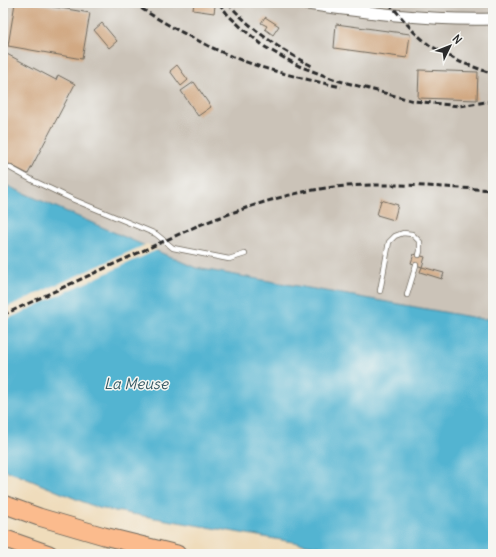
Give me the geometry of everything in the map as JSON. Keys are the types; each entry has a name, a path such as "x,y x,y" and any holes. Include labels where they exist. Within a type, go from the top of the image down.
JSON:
{"highway":[{"path":"3,504 39,517 104,536 177,554"},
{"path":"3,538 49,554"}],"street":[{"path":"300,3 420,18 493,19"}],"lane":[{"path":"3,164 72,199 156,234 173,248 229,259 245,254"},
{"path":"380,291 389,242 395,236 403,233 412,234 420,242 419,255"},
{"path":"406,295 416,265"}],"shaded area":[{"path":"3,3 493,3 493,318 483,319 196,268 3,184"}],"water":[{"name":"La Meuse","path":"3,184 196,268 483,319 493,318 493,554 361,554 98,508 3,469"}],"pier":[{"path":"147,244 159,249 3,321 3,309"}],"building":[{"path":"15,3 32,3 90,13 82,59 8,46"},
{"path":"194,3 215,6 214,13 193,10"},
{"path":"265,17 279,26 273,35 265,29 267,26 261,23"},
{"path":"102,23 117,41 109,48 94,30"},
{"path":"336,24 410,34 407,58 334,48"},
{"path":"3,52 56,80 58,75 75,84 28,174 3,161"},
{"path":"177,65 188,80 181,86 170,71"},
{"path":"419,70 478,72 477,100 418,98"},
{"path":"194,82 211,107 198,116 181,91"},
{"path":"381,200 398,205 394,220 377,215"},
{"path":"414,254 425,257 422,267 411,263"},
{"path":"422,267 444,273 442,279 420,272"}],"railway":[{"path":"134,3 172,27 228,55 271,70 341,87"},
{"path":"219,3 228,15 265,47 299,66 336,80 414,101 459,106 493,101"},
{"path":"228,3 246,22 267,39 312,66"},
{"path":"389,3 414,32 429,45 460,62 493,74"},
{"path":"3,315 197,226 282,197 317,189 374,185 493,190"}]}
